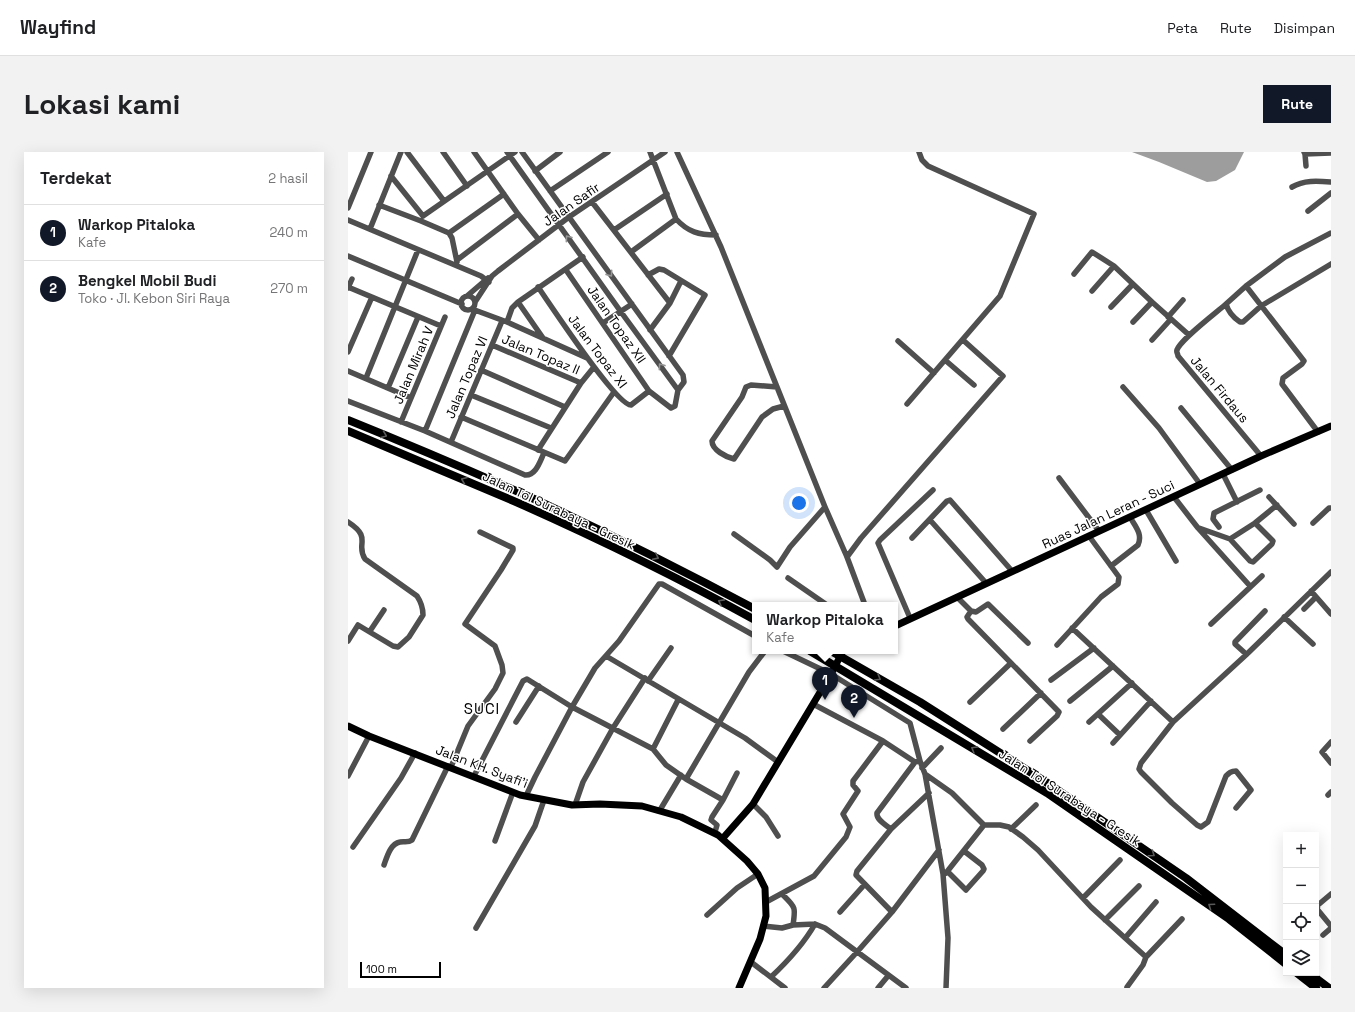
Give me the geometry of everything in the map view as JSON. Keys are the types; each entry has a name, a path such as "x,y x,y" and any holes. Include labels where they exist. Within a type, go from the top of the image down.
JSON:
{"highway":[{"name":"Jalan Tol Surabaya - Gresik","path":"348,420 459,466 559,510 637,548 752,607"},
{"name":"Jalan Tol Surabaya - Gresik","path":"348,431 516,502 597,539 752,618"},
{"name":"Jalan Tol Surabaya - Gresik","path":"815,654 1047,793 1229,919 1283,962"},
{"name":"Jalan Tol Surabaya - Gresik","path":"839,654 920,702 1049,784 1186,878 1283,953"},
{"path":"1301,976 1316,988"},
{"path":"1314,976 1329,988"}],"main road":[{"name":"Ruas Jalan Leran - Suci","path":"898,624 1200,484 1331,426"},
{"path":"723,838 753,804 831,674 839,654"},
{"name":"Jalan KH. Syafi'i","path":"348,726 369,736 526,796 575,805 600,804 642,806 681,816 715,832 747,861 758,874 765,888 766,916 751,962 739,988"}],"street":[{"path":"348,208 372,152"},
{"path":"370,229 401,152"},
{"path":"407,152 444,201"},
{"path":"443,152 467,186"},
{"path":"474,152 518,214 539,240"},
{"path":"422,219 444,201 488,172 508,154 515,152"},
{"path":"508,154 620,312 678,390 685,378 522,152"},
{"path":"535,171 560,152"},
{"path":"550,191 608,152"},
{"path":"650,152 676,218 683,226 691,231 701,234 716,235"},
{"name":"Jalan Safir","path":"468,296 569,217 665,152"},
{"path":"677,152 716,235 864,602"},
{"path":"906,404 1000,296 1034,214 928,166 922,160 919,152"},
{"path":"1306,166 1304,153 1330,153"},
{"path":"391,176 422,219"},
{"path":"1292,187 1299,183 1311,181 1331,182"},
{"path":"1308,212 1331,193"},
{"path":"449,233 504,194"},
{"path":"614,230 667,194"},
{"path":"592,202 670,303"},
{"path":"379,205 422,219 449,233 452,238 457,263"},
{"path":"457,263 518,214"},
{"path":"631,252 676,218"},
{"path":"348,220 418,250 457,263 489,279"},
{"name":"Jalan Firdaus","path":"1262,456 1178,356 1177,350 1189,335 1246,286 1285,257 1330,236"},
{"path":"366,378 418,250"},
{"path":"1074,274 1091,252 1114,266 1189,335"},
{"path":"348,256 462,304 466,309 474,309 505,321 588,359"},
{"path":"543,339 518,302 538,287 566,270 582,257"},
{"path":"1226,304 1230,312 1240,322 1243,322 1261,306 1331,264"},
{"path":"1092,291 1114,266"},
{"path":"648,275 659,269 664,270 705,295 669,356"},
{"name":"Jalan Topaz XII","path":"566,270 649,391 671,408 675,406 678,390"},
{"path":"352,279 348,287 441,326"},
{"name":"Jalan Safir","path":"475,302 489,279"},
{"path":"650,330 670,303 681,281"},
{"path":"1111,307 1133,284"},
{"path":"1246,286 1304,361 1283,378 1282,384 1318,432"},
{"name":"Jalan Topaz XI","path":"538,287 588,359 614,392 630,405 649,391"},
{"path":"424,431 474,309 475,302 473,297 468,296 462,300 462,304"},
{"path":"348,352 372,297"},
{"path":"1152,340 1183,300"},
{"name":"Jalan Topaz VI","path":"451,442 492,345 512,308 518,302"},
{"path":"1133,322 1152,302"},
{"path":"603,323 632,304"},
{"path":"388,388 418,317"},
{"name":"Jalan Mirah V","path":"401,422 445,317"},
{"path":"847,557 861,538 1003,376 963,340"},
{"path":"898,341 934,372"},
{"name":"Jalan Topaz II","path":"492,345 581,383"},
{"path":"945,360 974,385"},
{"path":"348,401 451,442 530,476 533,474 551,428 581,383 594,367"},
{"path":"481,370 565,408"},
{"path":"348,371 411,398"},
{"path":"777,387 751,385 746,387 742,397 712,441 712,445 718,451 734,459 762,417 772,409 784,406"},
{"path":"1123,387 1159,428 1200,484"},
{"path":"461,417 563,461 567,460 614,392"},
{"path":"471,395 551,428"},
{"path":"1181,408 1232,470"},
{"path":"1223,474 1237,502"},
{"path":"1059,478 1099,531"},
{"path":"910,618 878,543 933,490"},
{"path":"1219,527 1213,519 1214,513 1260,490"},
{"path":"1174,497 1208,540 1250,586"},
{"path":"1269,497 1294,524"},
{"path":"912,538 947,501 951,501 1012,571"},
{"path":"1230,539 1255,523 1277,505"},
{"path":"734,534 770,560 776,567 790,547 825,507"},
{"path":"1313,524 1329,508 1331,508"},
{"path":"1146,510 1176,561"},
{"path":"1112,566 1138,545 1140,533 1130,517"},
{"path":"930,520 986,583"},
{"path":"348,522 360,531 363,538 362,552 365,559 412,591 422,604 422,615 409,637 398,646 393,646 358,625 348,640"},
{"path":"1198,528 1230,539 1250,562 1253,562 1272,544 1273,541 1255,523"},
{"path":"384,865 393,846 399,842 409,842 412,840 468,726 495,689 503,674 502,665 495,646 464,624 513,550 511,546 480,532"},
{"path":"1208,540 1215,534"},
{"path":"1057,645 1101,597 1118,584 1119,577 1089,536"},
{"path":"1236,808 1251,790 1236,771 1232,771 1226,776 1208,822 1201,826 1197,825 1172,803 1139,769 1141,763 1173,722 1247,654 1331,573"},
{"path":"1211,624 1262,576"},
{"path":"788,578 823,602"},
{"path":"526,796 572,707 595,668 619,642 659,584 662,584 752,634"},
{"path":"1311,591 1331,614"},
{"path":"957,597 971,611 976,612 988,604 1028,643"},
{"path":"1304,609 1316,597"},
{"path":"370,631 384,610"},
{"path":"971,611 967,617 968,619 1059,713 1030,741"},
{"path":"1247,654 1244,653 1235,644 1235,642 1265,611"},
{"path":"1284,617 1313,644"},
{"path":"1072,628 1173,722"},
{"path":"575,805 583,782 613,728 647,679 671,648"},
{"path":"1051,680 1094,648"},
{"path":"660,810 720,723 749,672 763,654"},
{"path":"789,654 831,674 910,723 917,762 876,812 876,816 891,829"},
{"path":"606,656 647,679 678,700 745,738 778,762"},
{"path":"970,702 1011,663"},
{"path":"1070,700 1113,666"},
{"path":"474,776 523,681 527,679 572,707 653,750 666,765 723,800"},
{"path":"1089,722 1132,683"},
{"path":"516,722 539,686"},
{"path":"1003,728 1041,693"},
{"path":"653,750 678,700"},
{"path":"1113,744 1151,701"},
{"path":"813,704 882,741 917,762 925,774 939,850 945,873 948,938 946,988"},
{"path":"1098,714 1120,735"},
{"path":"348,776 369,736"},
{"path":"766,902 814,876 846,837 850,827 843,814 858,791 853,784 853,781 882,741"},
{"path":"1331,742 1322,752 1331,762"},
{"path":"922,768 941,748"},
{"path":"353,847 402,778 415,753"},
{"path":"715,832 717,825 712,820 712,817 723,800 736,773"},
{"path":"925,774 952,793 984,825 1000,825 1023,836 1105,920 1146,957"},
{"path":"495,841 513,792"},
{"path":"892,912 856,875 891,829 929,793"},
{"path":"476,928 535,826 544,800"},
{"path":"753,804 766,817 778,836"},
{"path":"1011,829 1036,805"},
{"path":"945,873 984,825"},
{"path":"824,988 892,912 939,850"},
{"path":"945,873 966,890 983,871 984,869 982,865 964,851"},
{"path":"1083,898 1120,860"},
{"path":"707,915 737,888 758,874"},
{"path":"840,912 865,884"},
{"path":"1105,920 1139,886"},
{"path":"782,894 794,907 795,913 793,925"},
{"path":"1323,935 1331,927 1317,909 1318,905 1331,894"},
{"path":"1125,938 1156,902"},
{"path":"1127,987 1143,964 1146,957 1182,919"},
{"path":"771,977 791,957 809,935 815,924"},
{"path":"763,926 782,928 793,925 815,924 825,928 906,988"},
{"path":"751,962 771,977 781,987"},
{"path":"878,988 888,976"}],"shaded area":[{"path":"1132,152 1244,152 1235,170 1216,181 1207,182"}],"place":[{"name":"Warkop Pitaloka","path":"825,700"},
{"name":"Bengkel Mobil Budi","path":"854,718"}],"district":[{"name":"SUCI","path":"482,709"}]}
